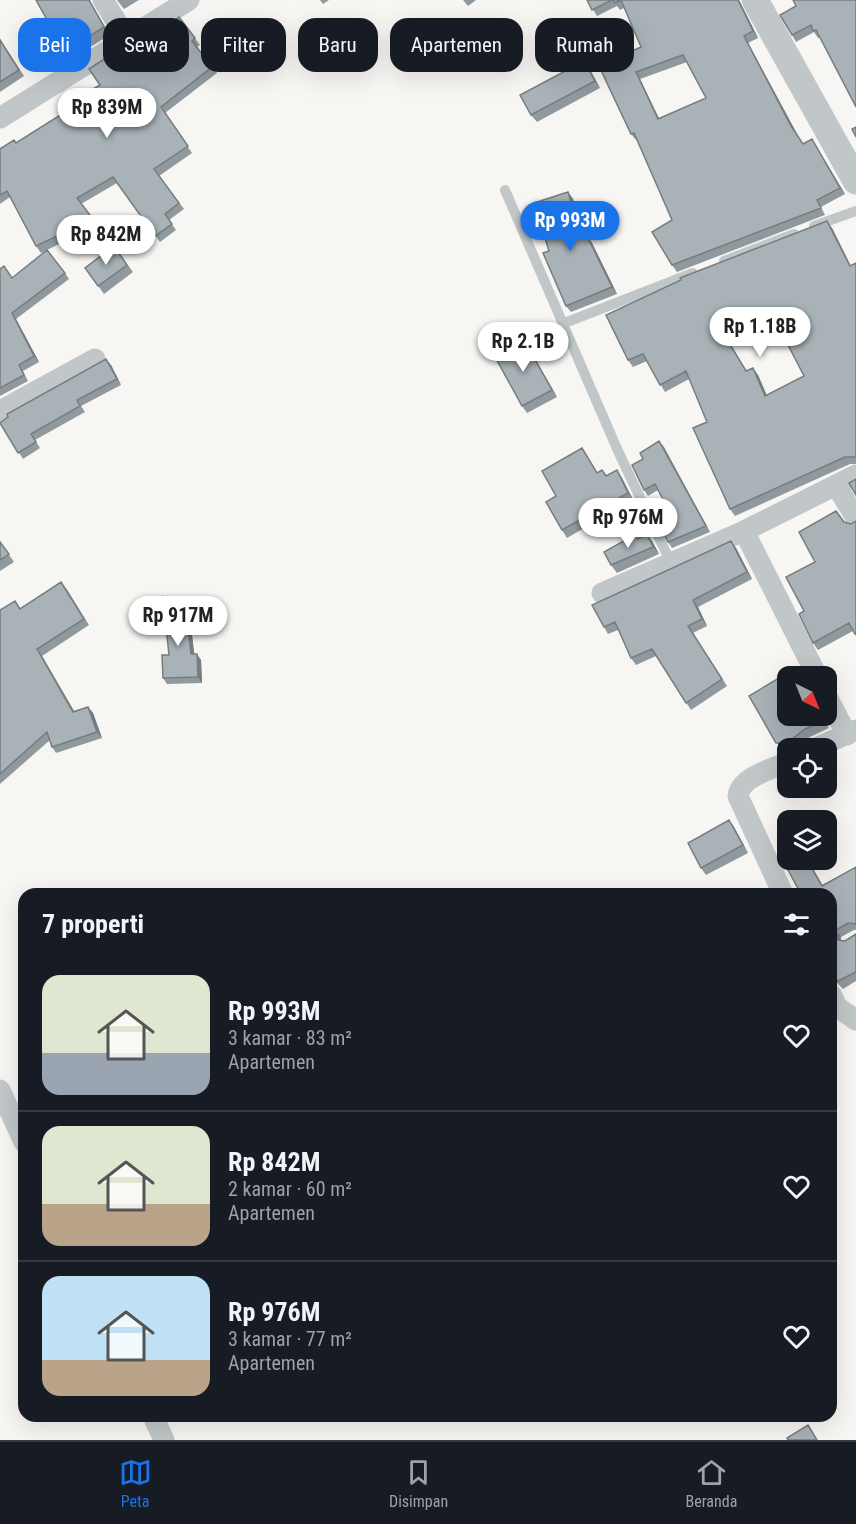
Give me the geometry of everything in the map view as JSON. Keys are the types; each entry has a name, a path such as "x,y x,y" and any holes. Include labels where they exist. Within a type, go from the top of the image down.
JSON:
{"street":[{"path":"103,0 114,18"},
{"path":"158,18 189,0"},
{"path":"755,0 856,181"},
{"path":"0,118 103,52"},
{"path":"0,411 95,359"},
{"path":"602,593 744,531 856,475"},
{"path":"836,485 856,518"},
{"path":"744,531 812,666"},
{"path":"837,711 851,732 837,738"},
{"path":"777,767 744,783 739,789 738,796 780,888"},
{"path":"837,1007 856,1020"},
{"path":"0,1090 18,1129"},
{"path":"156,1422 164,1440"}],"lane":[{"path":"504,190 562,324 671,563"},
{"path":"562,324 856,211"}],"building":[{"path":"36,0 89,0 103,28 91,35 91,18 46,18"},
{"path":"587,0 612,0 592,10"},
{"path":"621,0 738,0 753,31 744,36 791,126 803,144 812,139 840,188 817,200 821,208 672,265 652,232 672,220 634,133 631,134 602,72 634,72 634,50 641,47 634,31 634,18 629,18","holes":["683,55 706,98 658,119 636,72"]},
{"path":"793,0 856,0 856,107 816,30 813,31 811,25 792,35 780,15 796,6"},
{"path":"189,30 195,38 192,41 201,53 201,72 206,72 161,107 188,146 154,169 179,203 165,214 172,224 155,236 113,177 77,198 93,219 36,246 7,191 0,195 0,149 14,140 16,143 70,109 67,104 100,85 91,72 91,68 103,60 103,72 189,72"},
{"path":"0,40 18,71 0,82"},
{"path":"563,72 590,72 595,81 531,115 520,95"},
{"path":"568,192 582,238 587,236 612,287 566,306 543,253 549,251 534,203"},
{"path":"827,221 850,266 856,263 856,457 845,457 730,509 693,428 707,422 686,371 660,385 643,354 628,360 606,315 681,280 680,278","holes":["771,312 804,376 765,396 753,368 746,371 726,338"]},
{"path":"114,246 127,265 98,286 85,268"},
{"path":"47,250 65,273 12,313 34,356 19,365 24,375 0,388 0,269 4,266 12,278"},
{"path":"524,340 552,390 522,406 494,355"},
{"path":"106,359 117,379 77,400 80,406 31,434 36,442 18,453 0,423 8,417 7,414"},
{"path":"659,441 706,526 668,542 661,528 674,521 655,484 644,490 632,465 643,459 640,453"},
{"path":"582,448 597,473 602,470 606,476 617,470 628,493 562,530 546,502 556,496 542,471"},
{"path":"856,479 856,495 849,483"},
{"path":"836,511 844,522 851,524 856,521 856,633 849,623 813,643 799,614 804,611 786,577 815,562 799,532"},
{"path":"636,534 638,539 647,534 653,547 611,565 604,552"},
{"path":"731,541 747,572 693,600 702,619 688,626 722,679 686,703 652,649 631,658 615,622 604,627 592,605"},
{"path":"0,542 9,554 0,560"},
{"path":"61,582 84,619 37,649 73,712 88,707 97,732 52,747 47,732 0,774 0,610 15,601 20,609"},
{"path":"163,597 187,620 191,654 197,654 198,677 163,678 162,655 169,655"},
{"path":"777,679 777,726 812,726 793,738 777,738 776,743 749,696"},
{"path":"729,820 743,845 701,868 688,843"},
{"path":"856,867 856,924 848,923 837,929 837,888 798,888 788,870 813,870 822,886"},
{"path":"856,934 856,972 837,980 837,939 845,941"},
{"path":"808,1425 817,1440 788,1440 787,1438"}]}
